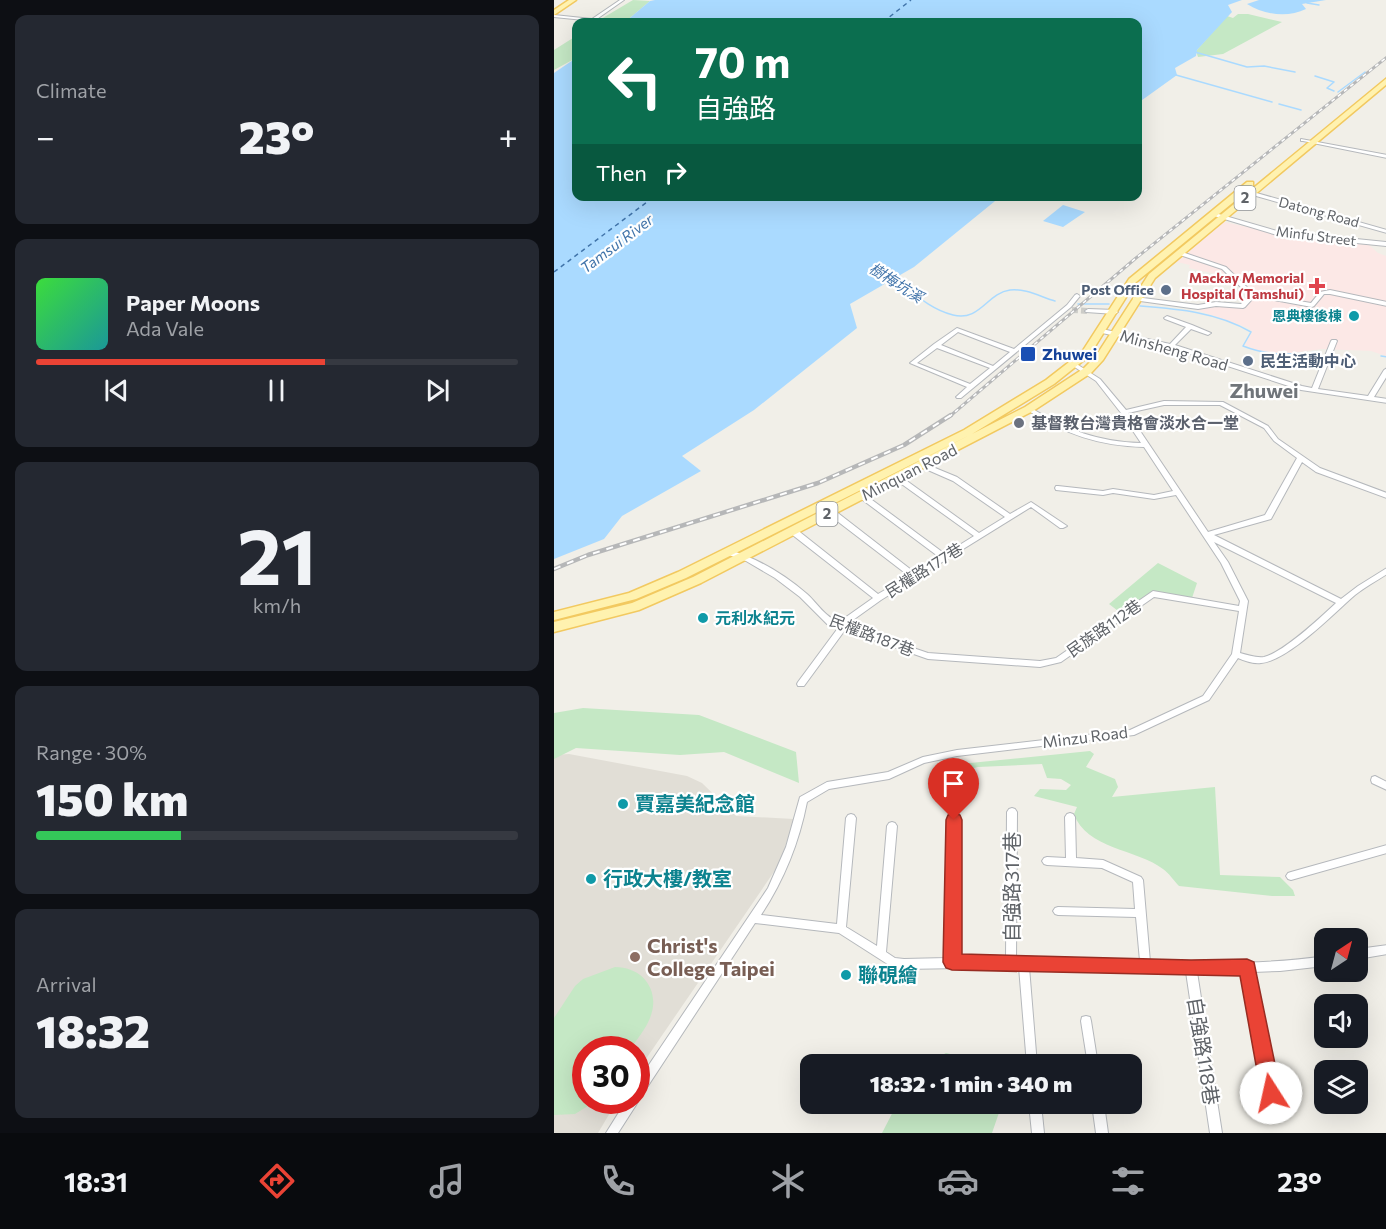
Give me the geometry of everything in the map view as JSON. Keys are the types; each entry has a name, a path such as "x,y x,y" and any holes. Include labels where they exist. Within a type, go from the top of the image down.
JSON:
{"main road":[{"path":"554,12 567,0"},
{"path":"554,12 573,0"},
{"name":"2","path":"1302,140 1386,70"},
{"name":"2","path":"1312,143 1386,80"},
{"name":"Minquan Road","path":"554,616 632,596 729,552 968,432 1075,365 1102,331 1132,281 1302,140"},
{"name":"Minquan Road","path":"554,627 635,607 831,512 1029,409 1087,371 1109,347 1152,276 1312,143"}],"street":[{"path":"596,18 622,0"},
{"path":"554,12 583,18"},
{"path":"1302,140 1386,157"},
{"name":"Datong Road","path":"1251,193 1386,232"},
{"name":"Minfu Street","path":"1213,214 1285,234 1386,244"},
{"path":"1179,253 1224,268 1252,296 1312,305 1322,293 1330,292 1386,304"},
{"path":"959,397 1068,309 1077,296"},
{"path":"1133,304 1198,307 1216,304 1243,306 1252,296"},
{"path":"1088,311 1117,307"},
{"path":"1167,318 1208,333"},
{"path":"1171,346 1190,326"},
{"path":"971,387 912,363 957,330 1014,351"},
{"name":"Minsheng Road","path":"1102,331 1171,346 1314,390 1386,401"},
{"path":"1314,390 1334,341"},
{"path":"936,345 994,368"},
{"name":"Minzu Road","path":"650,1073 753,918 786,862 798,828 803,800 827,786 889,775 923,760 957,753 1131,733 1206,698 1236,655 1244,601 1206,535 1124,412 1098,380 1075,365"},
{"path":"1370,398 1386,370"},
{"path":"1124,412 1164,403 1221,403 1266,426 1276,440 1300,459 1344,482 1384,495"},
{"path":"1029,409 1060,429 1120,445 1146,445"},
{"path":"1206,535 1268,517 1300,459"},
{"path":"923,465 955,478 1010,517"},
{"path":"898,478 979,536"},
{"path":"1058,488 1103,493 1113,491 1154,497 1178,492"},
{"path":"862,496 944,557"},
{"name":"民權路177巷","path":"801,684 841,626 878,598 1031,504 1063,526"},
{"path":"831,512 914,576"},
{"path":"793,531 878,598"},
{"path":"1206,535 1342,603"},
{"name":"民權路187巷","path":"729,552 742,556 792,587 805,596 820,615 841,626 928,656"},
{"path":"1236,655 1252,660 1264,660 1272,656 1316,626 1386,570"},
{"name":"民族路112巷","path":"928,656 1011,664 1040,664 1058,660 1153,594 1243,609"},
{"path":"1375,780 1386,787"},
{"path":"952,962 954,800"},
{"name":"自強路317巷","path":"1011,962 1012,812"},
{"path":"1070,817 1071,862"},
{"path":"841,929 851,818"},
{"path":"881,953 892,826"},
{"path":"1292,876 1386,849"},
{"path":"1047,861 1103,864 1138,880 1145,966"},
{"path":"1058,911 1141,913"},
{"path":"753,918 841,929 893,962 904,964 1011,962 1191,969 1247,968 1314,962"},
{"path":"1368,952 1386,949"},
{"path":"1024,963 1031,1054"},
{"path":"1247,968 1271,1093"},
{"name":"自強路118巷","path":"1191,969 1216,1133"},
{"path":"1086,1021 1091,1054"},
{"path":"612,1133 624,1114"},
{"path":"1036,1114 1038,1133"},
{"path":"1099,1114 1102,1133"}],"shaded area":[{"name":"Mackay Memorial Hospital (Tamshui)","path":"1224,222 1304,239 1369,245 1378,253 1386,256 1386,356 1371,351 1322,349 1278,355 1264,353 1245,345 1252,332 1249,328 1194,309 1220,305 1241,308 1255,297 1243,280 1189,268 1190,265 1177,262"},
{"name":"Christ's College Taipei","path":"569,754 687,776 702,783 736,816 794,819 780,863 650,1053 650,1036 572,1036 572,1114 609,1114 598,1133 554,1133 554,755"}],"green space":[{"path":"633,0 650,1 630,18 603,18"},
{"path":"1238,14 1282,22 1223,54 1198,57 1196,51 1227,16 1233,18"},
{"path":"572,39 572,60 554,70 554,50"},
{"path":"1158,563 1197,583 1192,598 1154,593 1122,614 1109,604"},
{"path":"583,708 699,715 796,752 799,783 724,752 680,755 576,748 554,759 554,713"},
{"path":"1090,751 1094,754 1086,767 1115,779 1118,787 1112,797 1215,787 1220,875 1280,877 1293,890 1295,896 1272,896 1179,886 1165,871 1152,862 1089,835 1080,826 1074,814 1077,807 1034,796 1040,789 1066,790 1071,785 1061,779 1047,778 1042,764 978,767 947,774 942,773 941,770 960,764"},
{"path":"615,967 634,971 647,982 651,990 653,1008 639,1036 572,1036 572,1114 575,1114 554,1115 554,1018 575,986 583,979"},
{"path":"892,1114 999,1114 992,1133 882,1133"}],"water":[{"path":"1242,0 1228,5 1232,12 1197,50 1196,56 1175,68 1177,75 1142,100 1142,18 630,18 650,1"},
{"path":"1259,0 1326,0 1302,4 1306,9 1292,14 1276,14 1261,11 1247,4"},
{"name":"Tamsui River","path":"572,61 572,201 995,201 914,267 850,304 857,328 754,410 682,456 701,471 622,516 604,539 554,559 554,73"},
{"path":"1063,205 1085,212 1063,227 1043,221"}],"waterway":[{"path":"1307,3 1319,5"},
{"path":"1195,52 1247,67 1264,66 1295,72"},
{"path":"1338,92 1365,72"},
{"path":"1176,75 1272,102"},
{"path":"1315,76 1334,82 1327,88 1334,91"},
{"path":"1279,104 1301,110"},
{"name":"樹梅坑溪","path":"894,278 929,304 953,315 962,316 977,311 995,296 1010,290 1027,292 1055,301"},
{"name":"樹梅坑溪","path":"1078,304 1109,304"},
{"name":"樹梅坑溪","path":"1140,306 1183,310 1225,320 1251,332 1243,346 1261,352 1280,354 1317,352"},
{"name":"樹梅坑溪","path":"1381,356 1387,357"}],"ferry route":[{"path":"888,18 911,0"},
{"path":"554,272 648,201"}],"tunnel":[{"path":"1072,310 1088,311"}],"railway":[{"path":"949,417 1136,258 1387,57"},
{"path":"554,569 588,555 818,483 904,445 951,415"}],"place":[{"name":"Mackay Memorial Hospital (Tamshui)","path":"1317,286"},
{"name":"Post Office","path":"1166,290"},
{"name":"恩典樓後棟","path":"1354,316"},
{"name":"Zhuwei","path":"1028,354"},
{"name":"民生活動中心","path":"1248,361"},
{"name":"基督教台灣貴格會淡水合一堂","path":"1019,423"},
{"name":"元利水紀元","path":"703,618"},
{"name":"賈嘉美紀念館","path":"623,804"},
{"name":"行政大樓/教室","path":"591,879"},
{"name":"Christ's College Taipei","path":"635,957"},
{"name":"聯硯繪","path":"846,975"}],"district":[{"name":"Zhuwei","path":"1264,391"}],"route":[{"path":"954,820 955,900 952,962 1191,969 1247,968 1271,1093"}]}
